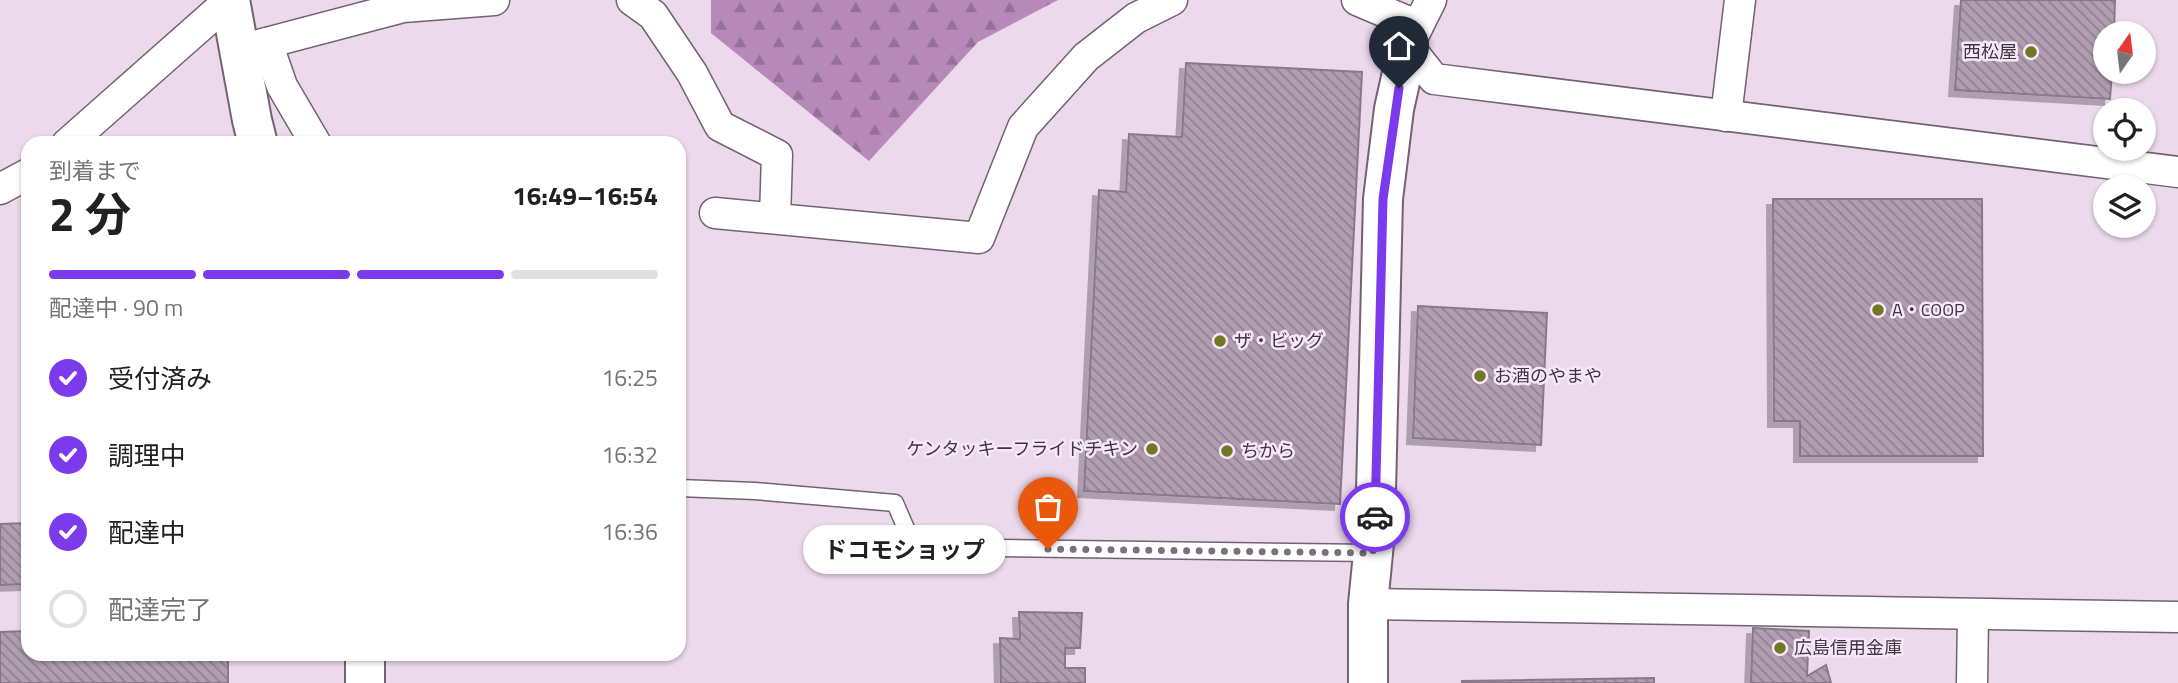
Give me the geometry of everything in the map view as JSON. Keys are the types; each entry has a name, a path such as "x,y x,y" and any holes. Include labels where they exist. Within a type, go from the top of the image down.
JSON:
{"street":[{"path":"76,136 230,0 253,47 282,86 311,136"},
{"path":"253,47 403,7 494,0"},
{"path":"632,0 653,15 692,73 720,126 777,155 775,218"},
{"path":"715,213 979,238 1023,127 1086,57 1136,18 1172,0"},
{"path":"1357,0 1413,36 1434,79 2178,172"},
{"path":"1368,683 1368,604 1373,553 1383,199 1394,109 1413,36 1431,0"},
{"path":"1726,116 1740,0"},
{"path":"253,47 258,136"},
{"path":"0,189 21,178"},
{"path":"1368,604 2178,617"},
{"path":"1972,683 1973,615"},
{"path":"365,661 365,683"}],"lane":[{"path":"686,488 755,491 895,503 914,547 1373,553"}],"green space":[{"path":"711,0 1058,0 978,42 869,161 711,33"}],"building":[{"name":"西松屋","path":"1961,0 2115,0 2114,21 2093,21 2093,84 2111,84 2110,98 1955,90"},
{"name":"ザ・ビッグ","path":"1186,63 1362,72 1340,504 1084,491 1099,190 1126,192 1129,134 1182,137"},
{"name":"A・COOP","path":"1773,199 1982,199 1983,456 1800,456 1800,421 1774,421"},
{"name":"お酒のやまや","path":"1418,306 1547,313 1541,445 1413,438"},
{"path":"21,523 21,584 0,585 0,524"},
{"path":"1019,612 1082,613 1080,648 1065,648 1065,668 1085,668 1085,683 1001,683 1000,638 1020,639"},
{"name":"広島信用金庫","path":"1753,628 1809,631 1807,676 1826,665 1831,683 1751,683"},
{"path":"21,631 21,661 228,661 228,683 0,683 0,632"},
{"path":"1654,678 1654,683 1462,683 1462,681"}],"way so far":[{"path":"1048,549 1373,553 1375,517"}],"place":[{"name":"西松屋","path":"2031,52"},
{"name":"A・COOP","path":"1878,310"},
{"name":"ザ・ビッグ","path":"1220,341"},
{"name":"お酒のやまや","path":"1480,376"},
{"name":"ケンタッキーフライドチキン","path":"1152,449"},
{"name":"ちから","path":"1227,451"},
{"name":"ドコモショップ","path":"1048,549"},
{"name":"広島信用金庫","path":"1780,648"}],"route":[{"path":"1375,517 1383,199 1399,88"}]}
